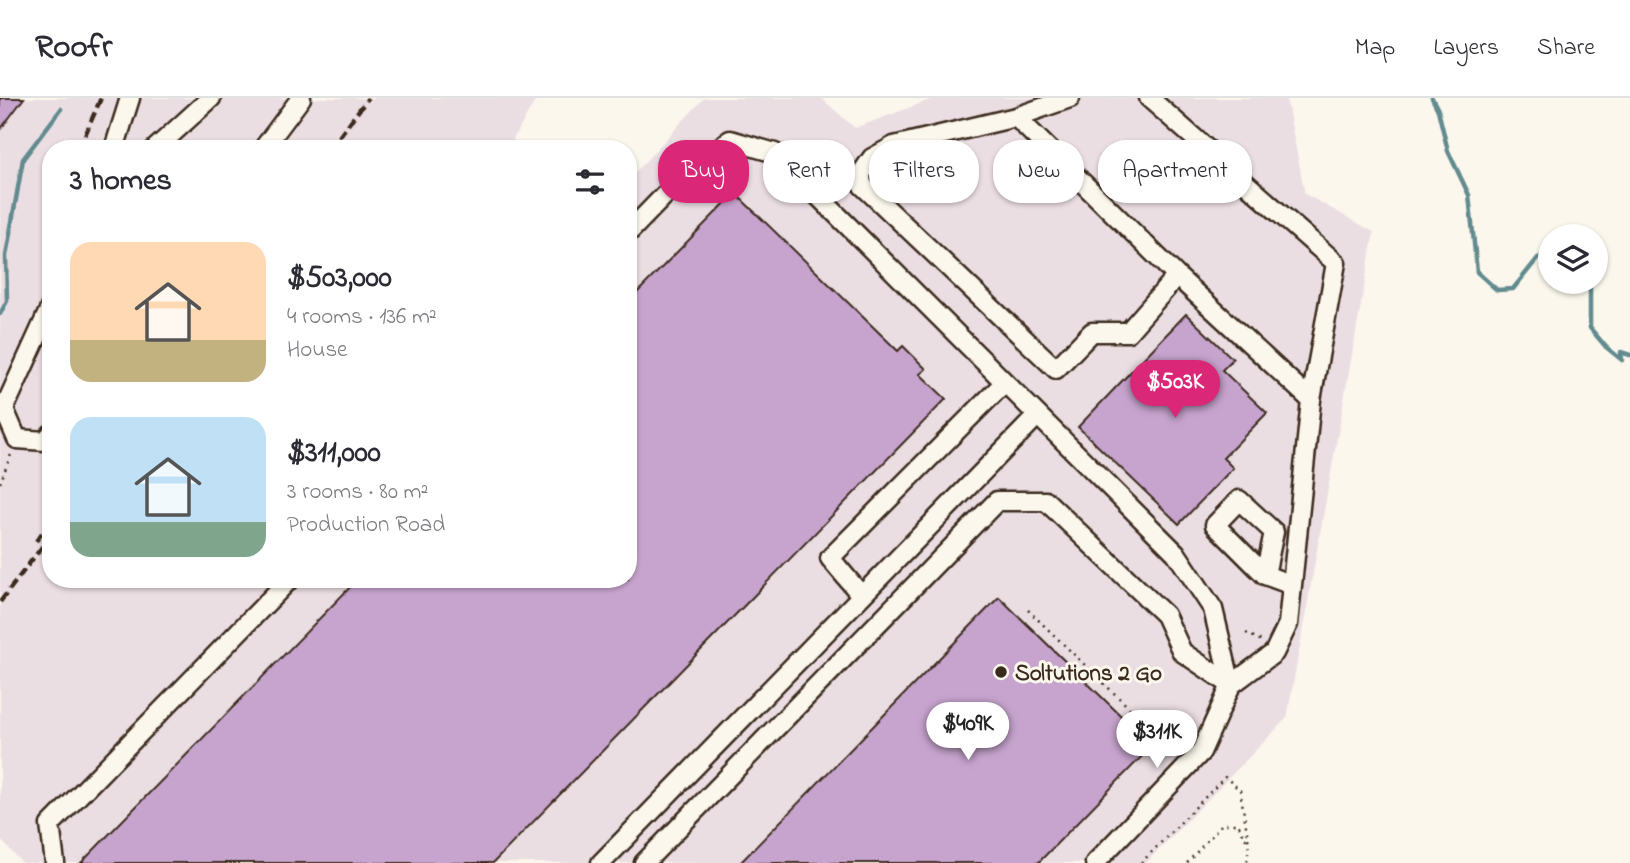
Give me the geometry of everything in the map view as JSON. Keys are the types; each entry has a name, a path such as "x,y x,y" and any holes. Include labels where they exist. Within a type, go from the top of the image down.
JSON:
{"street":[{"path":"117,140 130,98"},
{"path":"165,140 211,98"},
{"path":"270,140 301,98"},
{"path":"1070,98 1016,117 894,146 872,158 861,174 862,186 1056,369 1092,331 1128,332 1177,276"},
{"path":"1095,863 1201,752 1231,685 1273,653 1288,624 1311,400 1336,262 1149,98"},
{"path":"1016,117 1177,276 1311,400"},
{"path":"637,224 689,170 730,140 775,153 1176,553 1213,609 1231,685"},
{"path":"42,326 4,410 17,439 42,441"},
{"path":"861,595 830,558 1004,383"},
{"path":"601,863 1037,416"},
{"path":"644,863 998,501 1046,501 1165,615 1182,652 1231,685"},
{"path":"1265,575 1292,585"},
{"path":"55,863 50,825 281,588"}],"path":[{"path":"0,484 17,439"},
{"path":"1028,610 1149,727 1188,726"},
{"path":"1246,633 1264,643"},
{"path":"1141,863 1225,777 1240,789 1249,844 1247,863"},
{"path":"1187,863 1222,824 1238,824 1249,844"}],"shaded area":[{"path":"0,98 537,98 514,140 42,140 42,588 637,588 637,170 658,148 658,203 749,203 749,140 665,140 704,98 821,98 855,128 935,98 1286,98 1305,194 1374,232 1287,718 1146,863 22,863 0,839"}],"building":[{"path":"0,98 24,98 0,130"},
{"path":"725,203 745,203 898,351 903,346 926,369 920,374 946,399 493,863 81,863 349,588 637,588 637,293"},
{"path":"1186,314 1233,359 1222,370 1267,413 1223,458 1233,468 1179,524 1078,427"},
{"name":"Soltutions 2 Go","path":"999,597 1152,746 1038,863 740,863"}],"waterway":[{"path":"1432,98 1438,110 1448,151 1469,195 1477,272 1497,290 1513,289 1538,258"},
{"path":"0,314 7,301 6,256 23,159 61,109"},
{"path":"1590,294 1590,328 1606,347 1622,360 1621,352 1630,355"}],"railway":[{"path":"83,140 101,98"},
{"path":"337,140 368,98"},
{"path":"36,541 42,533"},
{"path":"0,602 42,547"}],"place":[{"name":"Soltutions 2 Go","path":"1001,672"}]}
